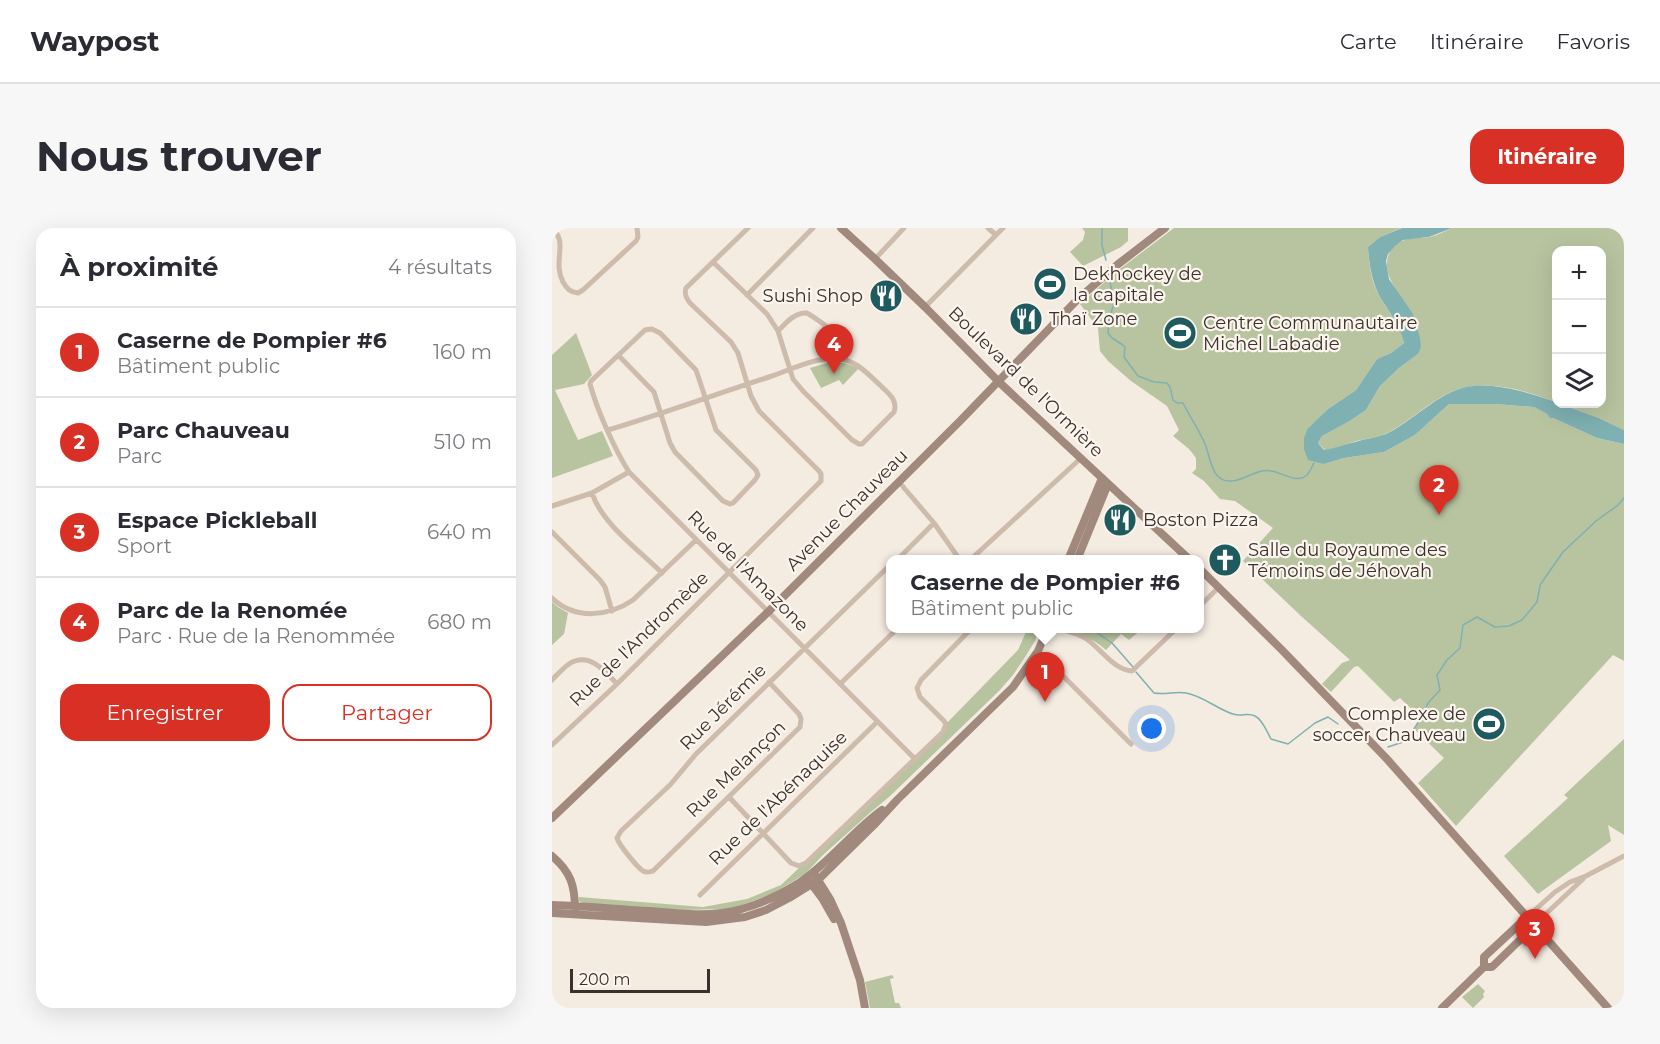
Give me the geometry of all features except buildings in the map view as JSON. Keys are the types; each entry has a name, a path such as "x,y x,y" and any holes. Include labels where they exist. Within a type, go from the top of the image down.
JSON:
{"main road":[{"name":"Boulevard de l'Ormière","path":"840,228 925,307 1080,459 1185,555"},
{"name":"Avenue Chauveau","path":"552,818 768,612 999,382 1078,299 1165,228"},
{"path":"1070,555 1105,481"},
{"path":"1079,555 1105,481"},
{"path":"1204,573 1386,758 1608,1008"},
{"path":"552,905 575,910 675,921 706,922 745,917 784,902 874,825 1013,687 1038,651 1046,633"},
{"path":"552,856 559,861 572,880 575,910"},
{"path":"812,878 850,952 860,980 865,1008"},
{"path":"552,913 575,910"},
{"path":"1484,968 1484,957 1527,917"},
{"path":"1442,1008 1484,968 1492,967 1533,925"}],"street":[{"path":"552,229 557,233 560,242 556,261 557,272 570,291 578,293 636,241 637,228"},
{"path":"747,384 741,361 731,342 690,303 685,292 686,288 748,228"},
{"path":"747,295 813,228"},
{"path":"875,259 904,228"},
{"path":"988,228 996,235"},
{"path":"925,307 1003,228"},
{"path":"608,430 661,414 705,398 789,370 822,360 850,361 865,371 895,402 894,412 862,444 852,440 803,392 793,379 789,370 778,331 767,314 713,262"},
{"path":"778,331 798,314 807,313 833,333 840,342 842,347 840,359"},
{"path":"645,330 656,330 696,370 716,430 758,473 755,480 733,503 723,501 675,452 654,392 619,356 645,330"},
{"name":"Rue de l'Amazone","path":"619,356 590,384 622,462 629,472 915,759"},
{"name":"Rue de l'Andromède","path":"552,745 617,684 819,484 821,477 819,471 759,411 747,384"},
{"path":"975,555 1080,459"},
{"path":"552,506 592,493 629,472"},
{"path":"899,482 934,523 956,555"},
{"path":"592,493 606,519 662,573"},
{"path":"902,555 934,523"},
{"path":"552,532 600,580 605,587 612,611"},
{"path":"552,598 568,609 580,612 593,614 612,611 633,600 696,540"},
{"name":"Rue Jérémie","path":"650,872 642,871 620,846 618,834 769,682 886,571"},
{"path":"1204,602 1219,587"},
{"path":"840,684 893,633"},
{"path":"729,797 791,863 799,866 806,864 943,732 946,724 942,717 920,697 917,688 921,680 967,633"},
{"path":"1071,633 1086,639 1119,668 1135,669 1172,633"},
{"path":"1038,651 1131,744"},
{"path":"552,680 569,664 588,660 598,665 617,684"},
{"name":"Rue Melançon","path":"650,872 800,727 799,714 769,682"},
{"name":"Rue de l'Abénaquise","path":"700,895 877,722"},
{"path":"1527,917 1570,882 1624,856"},
{"path":"1533,925 1586,876"}],"green space":[{"path":"1082,228 1128,228 1128,241 1121,247 1083,266 1070,252 1083,240 1085,232"},
{"path":"1174,228 1401,228 1380,237 1368,247 1374,285 1397,324 1404,343 1391,353 1377,359 1356,390 1328,409 1308,428 1324,464 1344,458 1384,452 1415,435 1449,404 1534,407 1550,418 1597,438 1624,444 1624,661 1613,655 1456,826 1418,783 1444,758 1414,729 1421,718 1400,698 1394,702 1358,666 1354,667 1331,692 1322,684 1342,663 1350,660 1243,561 1273,528 1235,501 1220,499 1204,481 1192,473 1196,469 1196,458 1173,436 1179,430 1167,406 1131,381 1100,351 1098,328 1080,304 1116,272"},
{"path":"1452,228 1624,228 1624,430 1571,408 1606,408 1606,246 1552,246 1552,401 1503,387 1462,388 1441,397 1383,435 1326,451 1318,443 1322,436 1366,410 1380,386 1418,354 1388,274 1388,255 1396,245 1405,240 1439,234"},
{"path":"576,333 592,375 584,384 555,390 578,440 602,431 613,456 552,478 552,355"},
{"path":"827,363 844,363 859,368 843,385 839,380 821,388 810,368"},
{"path":"552,602 568,613 564,634 552,645"},
{"path":"1026,633 1038,633 1013,675 999,691 805,874 772,894 724,909 683,910 585,904 579,901 579,897 703,907 747,899 781,885 943,732 946,724 1018,650"},
{"path":"1075,633 1137,633 1129,640 1121,634 1106,650"},
{"path":"1624,739 1624,835 1608,825 1611,841 1538,894 1504,856 1568,798 1564,795"},
{"path":"892,975 894,978 890,979 895,1003 899,1003 901,1008 870,1008 865,982"},
{"path":"1478,984 1485,991 1484,997 1473,1008 1462,997"}],"water":[{"path":"1402,228 1452,228 1429,237 1403,240 1388,254 1386,261 1389,279 1413,314 1421,347 1418,354 1380,386 1366,410 1322,436 1318,443 1324,450 1386,434 1455,390 1476,386 1499,387 1523,392 1552,401 1552,408 1571,408 1599,418 1624,430 1624,444 1597,438 1550,418 1534,407 1449,404 1415,435 1384,452 1344,458 1324,464 1308,460 1304,449 1304,438 1308,428 1328,409 1356,390 1377,359 1391,353 1404,343 1397,324 1380,297 1370,266 1368,247 1380,237"}],"waterway":[{"path":"1102,228 1102,245 1106,260"},
{"path":"1109,277 1114,303 1108,333 1125,347 1124,357 1138,376 1154,382 1167,383 1173,400 1183,403 1205,444 1213,468 1220,478 1232,481 1267,471 1299,478 1307,475 1314,463"},
{"path":"1388,747 1406,741 1428,703 1440,690 1437,675 1447,660 1460,648 1463,625 1477,617 1495,627 1509,626 1522,620 1537,602 1540,585 1563,552 1624,498"},
{"path":"1097,633 1112,643 1133,667"},
{"path":"1136,672 1154,693 1186,693 1233,714 1252,715 1265,726 1271,739 1288,744 1315,723 1328,717 1338,724"}],"place":[{"name":"Dekhockey de la capitale","path":"1050,284"},
{"name":"Sushi Shop","path":"886,296"},
{"name":"Thaï Zone","path":"1026,319"},
{"name":"Centre Communautaire Michel Labadie","path":"1180,333"},
{"name":"Parc de la Renomée","path":"834,374"},
{"name":"Parc Chauveau","path":"1439,515"},
{"name":"Boston Pizza","path":"1120,520"},
{"name":"Salle du Royaume des Témoins de Jéhovah","path":"1225,560"},
{"name":"Caserne de Pompier #6","path":"1045,702"},
{"name":"Complexe de soccer Chauveau","path":"1489,724"},
{"name":"Espace Pickleball","path":"1535,959"}]}
